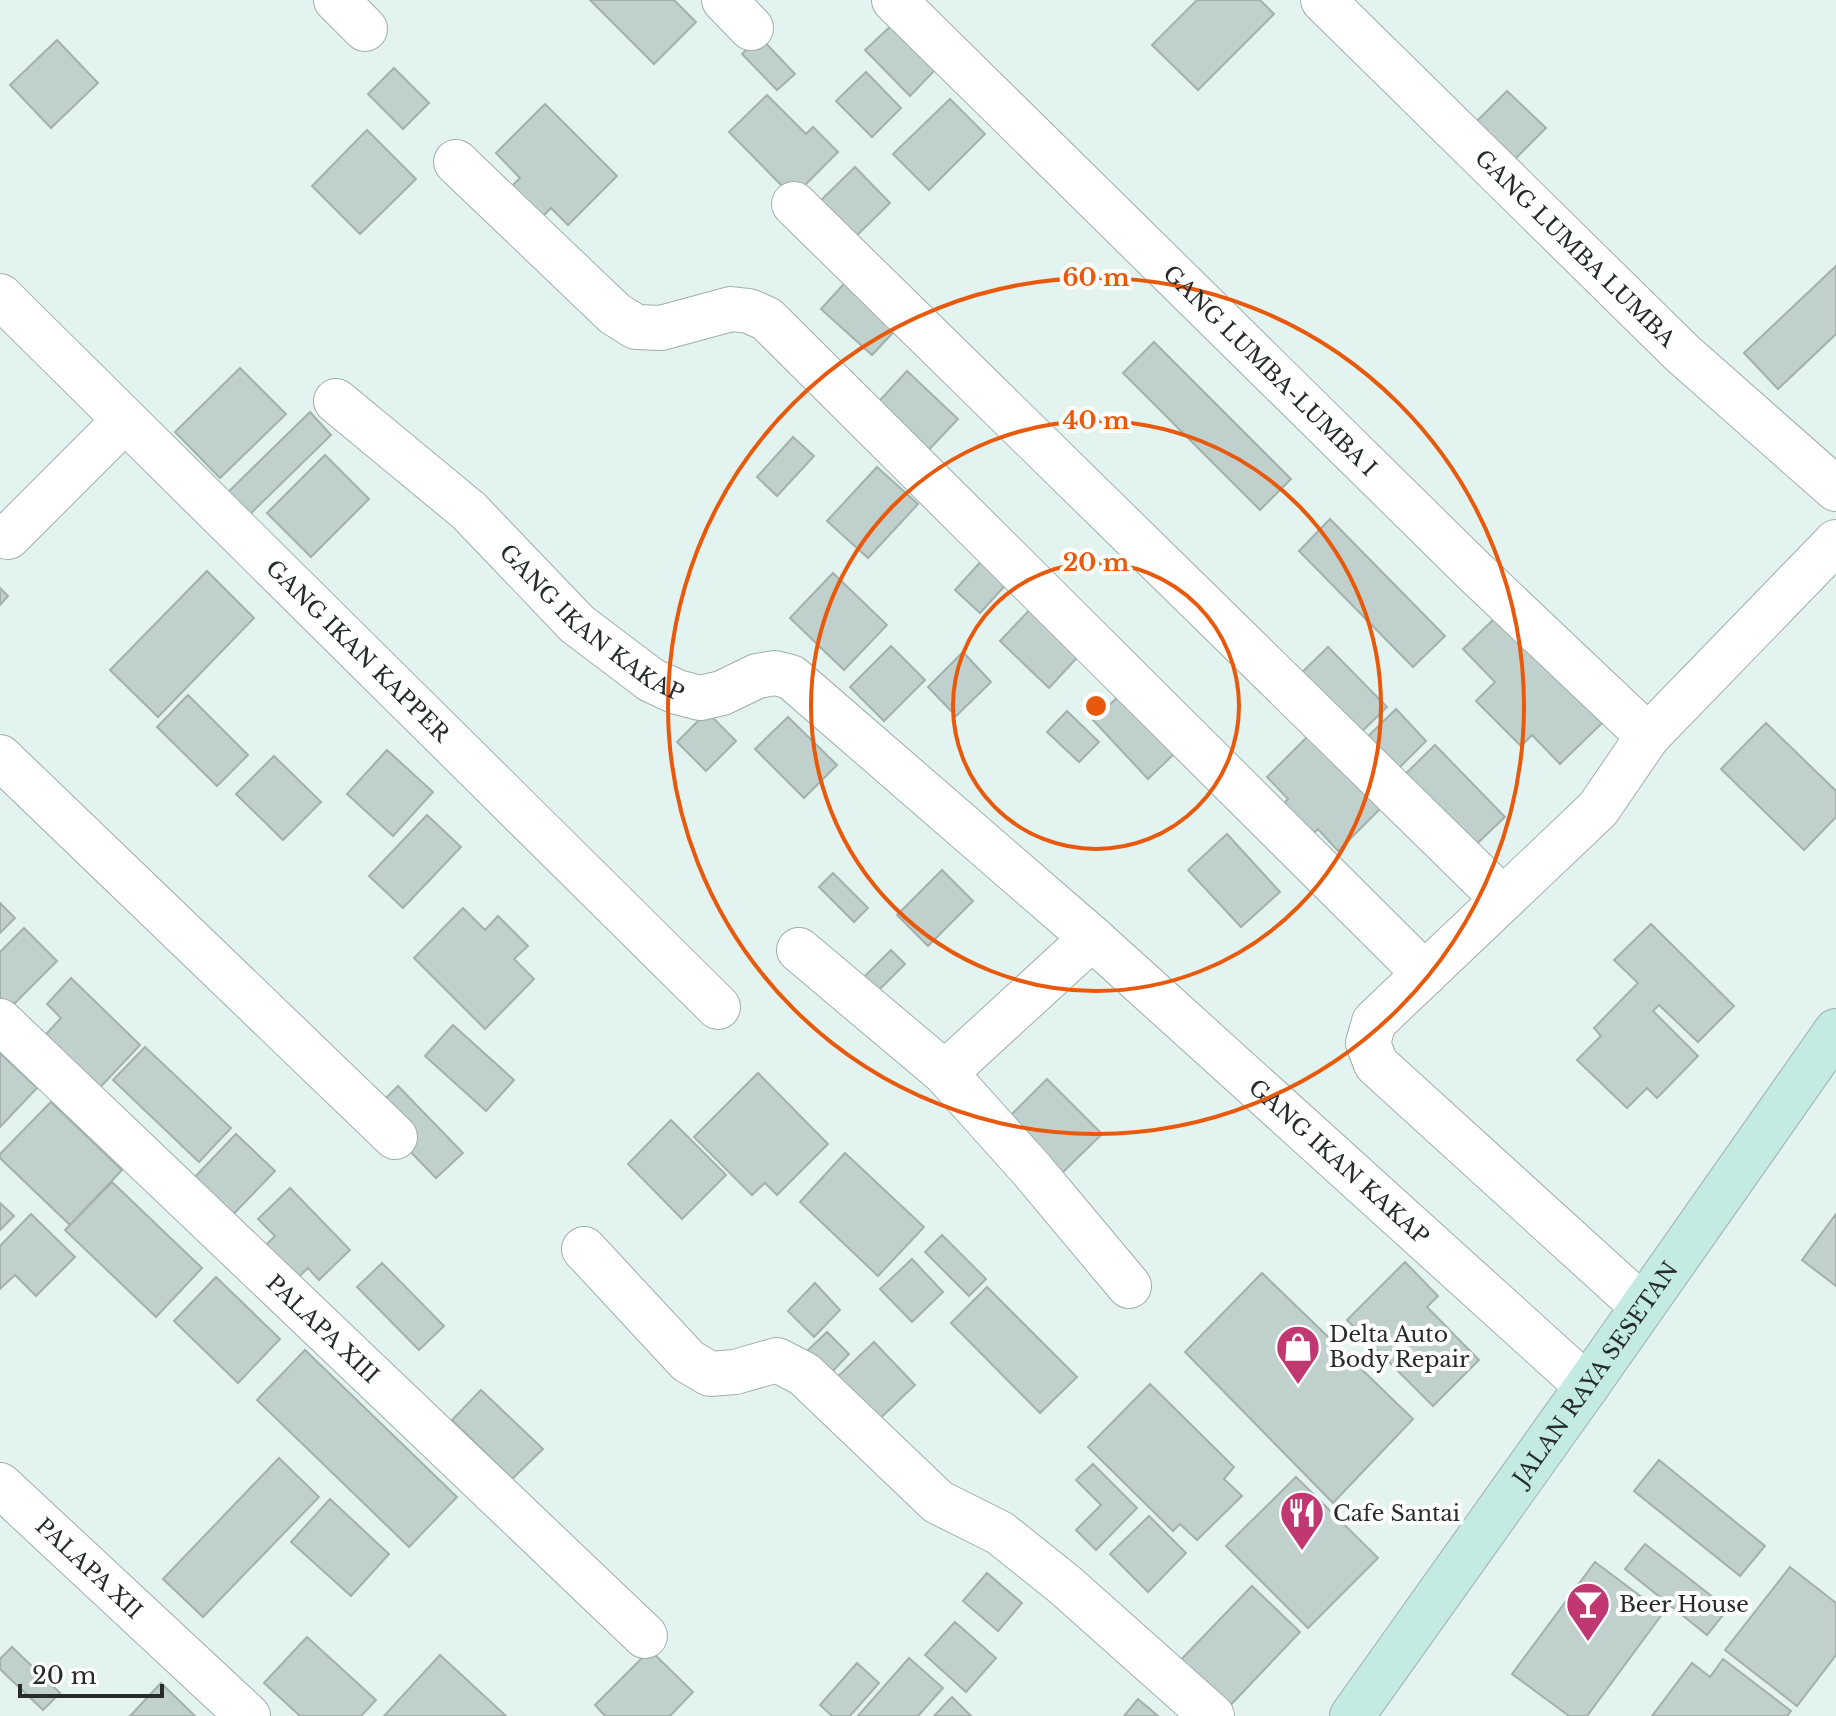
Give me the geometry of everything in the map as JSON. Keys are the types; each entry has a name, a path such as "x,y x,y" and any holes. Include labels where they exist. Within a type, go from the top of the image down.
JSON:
{"main road":[{"name":"JALAN RAYA SESETAN","path":"1352,1716 1836,1031"}],"street":[{"name":"GANG LUMBA-LUMBA I","path":"894,0 1475,572 1648,736"},
{"name":"GANG LUMBA LUMBA","path":"1323,0 1682,353 1836,489"},
{"path":"456,162 615,314 636,327 661,328 731,309 749,311 767,319 1425,974"},
{"path":"794,204 1503,899"},
{"name":"GANG IKAN KAPPER","path":"0,296 718,1007"},
{"name":"GANG IKAN KAKAP","path":"336,401 469,511 577,624 651,680 700,698 722,693 757,676 775,673 791,677 1092,938 1587,1386"},
{"path":"8,537 125,420"},
{"path":"1642,1306 1376,1064 1368,1043 1374,1022 1598,809 1648,736 1836,542"},
{"path":"0,757 395,1137"},
{"path":"945,1073 1092,938"},
{"path":"799,950 945,1073 1032,1170 1129,1286"},
{"name":"PALAPA XIII","path":"0,1021 645,1636"},
{"path":"584,1249 688,1361 710,1374 735,1372 777,1360 804,1374 938,1502 1000,1533 1065,1585 1212,1716"},
{"name":"PALAPA XII","path":"0,1485 248,1716"}],"building":[{"path":"590,0 674,0 696,22 654,64"},
{"path":"1197,0 1260,0 1274,14 1198,90 1152,45"},
{"path":"892,25 935,70 910,96 865,50"},
{"path":"760,37 795,74 777,90 742,54"},
{"path":"57,40 98,83 51,128 10,85"},
{"path":"394,68 429,103 403,129 368,94"},
{"path":"866,72 901,108 872,137 836,101"},
{"path":"1507,91 1546,128 1512,162 1474,124"},
{"path":"767,95 806,134 813,127 838,152 793,197 729,132"},
{"path":"950,99 985,134 929,190 893,154"},
{"path":"545,104 617,176 568,225 551,208 533,226 502,196 520,178 496,153"},
{"path":"367,130 416,179 360,234 312,186"},
{"path":"855,167 890,203 849,243 814,207"},
{"path":"1836,266 1836,334 1778,389 1744,353"},
{"path":"854,273 905,320 872,355 821,309"},
{"path":"1154,342 1291,479 1260,510 1123,373"},
{"path":"240,368 286,414 220,478 175,432"},
{"path":"907,371 958,419 922,457 872,409"},
{"path":"310,412 331,435 243,521 222,498"},
{"path":"793,437 814,456 777,496 757,477"},
{"path":"325,455 369,499 311,557 267,513"},
{"path":"877,467 918,504 868,558 827,521"},
{"path":"1330,519 1445,636 1413,667 1299,551"},
{"path":"986,556 1011,579 980,613 955,590"},
{"path":"207,571 254,618 158,717 110,670"},
{"path":"833,573 887,625 844,670 790,618"},
{"path":"0,588 8,596 0,605"},
{"path":"1036,603 1085,649 1049,688 1000,641"},
{"path":"1497,616 1602,723 1560,764 1532,735 1521,746 1476,701 1495,682 1463,649"},
{"path":"891,646 925,680 884,721 850,687"},
{"path":"1328,647 1387,707 1351,742 1292,682"},
{"path":"963,652 991,682 956,716 928,687"},
{"path":"188,695 248,755 217,786 157,727"},
{"path":"1120,695 1174,754 1148,779 1093,720"},
{"path":"1396,709 1426,741 1388,779 1357,747"},
{"path":"1067,711 1099,742 1079,762 1047,732"},
{"path":"707,712 736,741 706,771 677,742"},
{"path":"788,717 837,765 804,798 755,749"},
{"path":"1766,723 1836,791 1836,817 1804,850 1721,769"},
{"path":"1317,727 1388,801 1338,851 1318,829 1309,838 1279,808 1288,799 1267,777"},
{"path":"1435,745 1505,817 1464,856 1394,785"},
{"path":"387,750 433,792 393,836 347,794"},
{"path":"274,756 321,802 283,840 236,794"},
{"path":"427,815 461,847 403,908 369,876"},
{"path":"1227,834 1280,892 1241,927 1188,870"},
{"path":"942,870 973,901 928,946 897,915"},
{"path":"833,873 868,908 854,922 819,887"},
{"path":"0,903 15,918 0,933"},
{"path":"463,908 485,930 498,916 528,946 514,959 534,979 485,1029 414,958"},
{"path":"1651,924 1734,1006 1698,1042 1659,1005 1653,1011 1698,1056 1657,1098 1647,1088 1627,1108 1577,1060 1601,1036 1594,1028 1638,983 1614,960"},
{"path":"24,928 57,961 7,1011 0,1004 0,952"},
{"path":"891,950 905,964 868,1001 854,987"},
{"path":"71,978 140,1045 91,1097 36,1045 61,1018 47,1004"},
{"path":"453,1025 514,1080 486,1111 425,1056"},
{"path":"145,1047 231,1128 199,1162 113,1080"},
{"path":"0,1053 37,1088 0,1127"},
{"path":"758,1073 828,1144 777,1195 765,1183 752,1195 694,1137"},
{"path":"1047,1079 1102,1134 1060,1175 1006,1120"},
{"path":"398,1086 463,1153 436,1178 372,1112"},
{"path":"51,1102 122,1170 70,1225 0,1158 0,1154"},
{"path":"671,1120 726,1175 682,1219 628,1164"},
{"path":"236,1134 275,1171 222,1226 193,1179"},
{"path":"845,1153 924,1227 878,1276 800,1202"},
{"path":"112,1182 202,1268 156,1317 65,1230"},
{"path":"290,1188 350,1250 319,1280 308,1268 293,1282 261,1250 275,1236 258,1219"},
{"path":"0,1203 14,1216 0,1230"},
{"path":"31,1214 75,1257 36,1296 15,1275 0,1289 0,1246"},
{"path":"1836,1214 1836,1286 1802,1260"},
{"path":"942,1235 986,1279 969,1296 925,1252"},
{"path":"912,1259 943,1292 912,1322 880,1289"},
{"path":"1405,1262 1438,1296 1427,1307 1479,1360 1433,1406 1347,1320"},
{"path":"382,1263 444,1326 419,1350 357,1287"},
{"name":"Delta Auto Body Repair","path":"1262,1273 1413,1419 1333,1503 1185,1352"},
{"path":"216,1277 280,1339 238,1383 174,1321"},
{"path":"815,1283 840,1310 814,1337 788,1311"},
{"path":"987,1287 1077,1377 1040,1413 951,1323"},
{"path":"827,1332 849,1354 830,1374 807,1351"},
{"path":"874,1342 915,1385 871,1427 830,1384"},
{"path":"305,1350 457,1497 409,1547 257,1400"},
{"path":"1150,1384 1234,1467 1224,1479 1242,1496 1197,1540 1180,1524 1173,1531 1088,1447"},
{"path":"481,1390 543,1449 512,1479 452,1420"},
{"path":"279,1458 319,1497 203,1617 163,1579"},
{"path":"1659,1460 1765,1546 1740,1576 1634,1491"},
{"path":"1093,1464 1137,1508 1096,1550 1076,1530 1101,1505 1076,1480"},
{"name":"Cafe Santai","path":"1296,1477 1378,1558 1308,1628 1226,1546"},
{"path":"330,1499 389,1554 351,1596 291,1542"},
{"path":"1149,1516 1186,1553 1148,1592 1110,1554"},
{"path":"1645,1544 1728,1609 1707,1635 1625,1569"},
{"name":"Beer House","path":"1595,1562 1663,1613 1587,1716 1569,1716 1512,1674"},
{"path":"1790,1567 1836,1603 1836,1655 1797,1706 1725,1650"},
{"path":"987,1573 1022,1603 998,1631 963,1601"},
{"path":"1252,1586 1300,1632 1223,1713 1174,1667"},
{"path":"955,1622 996,1658 966,1692 925,1655"},
{"path":"307,1637 376,1700 361,1716 300,1716 264,1683"},
{"path":"12,1647 60,1693 43,1710 0,1669 0,1659"},
{"path":"650,1650 693,1692 670,1716 605,1716 595,1705"},
{"path":"440,1655 506,1716 384,1716"},
{"path":"909,1658 943,1688 918,1716 858,1716"},
{"path":"1723,1659 1791,1711 1787,1716 1652,1716 1692,1663 1710,1677"},
{"path":"857,1663 879,1683 850,1716 832,1716 820,1705"},
{"path":"161,1683 195,1716 130,1716"},
{"path":"952,1697 971,1716 934,1716"},
{"path":"1138,1699 1158,1716 1124,1716"}],"place":[{"name":"Delta Auto Body Repair","path":"1298,1386"},
{"name":"Cafe Santai","path":"1302,1552"},
{"name":"Beer House","path":"1588,1643"}]}
